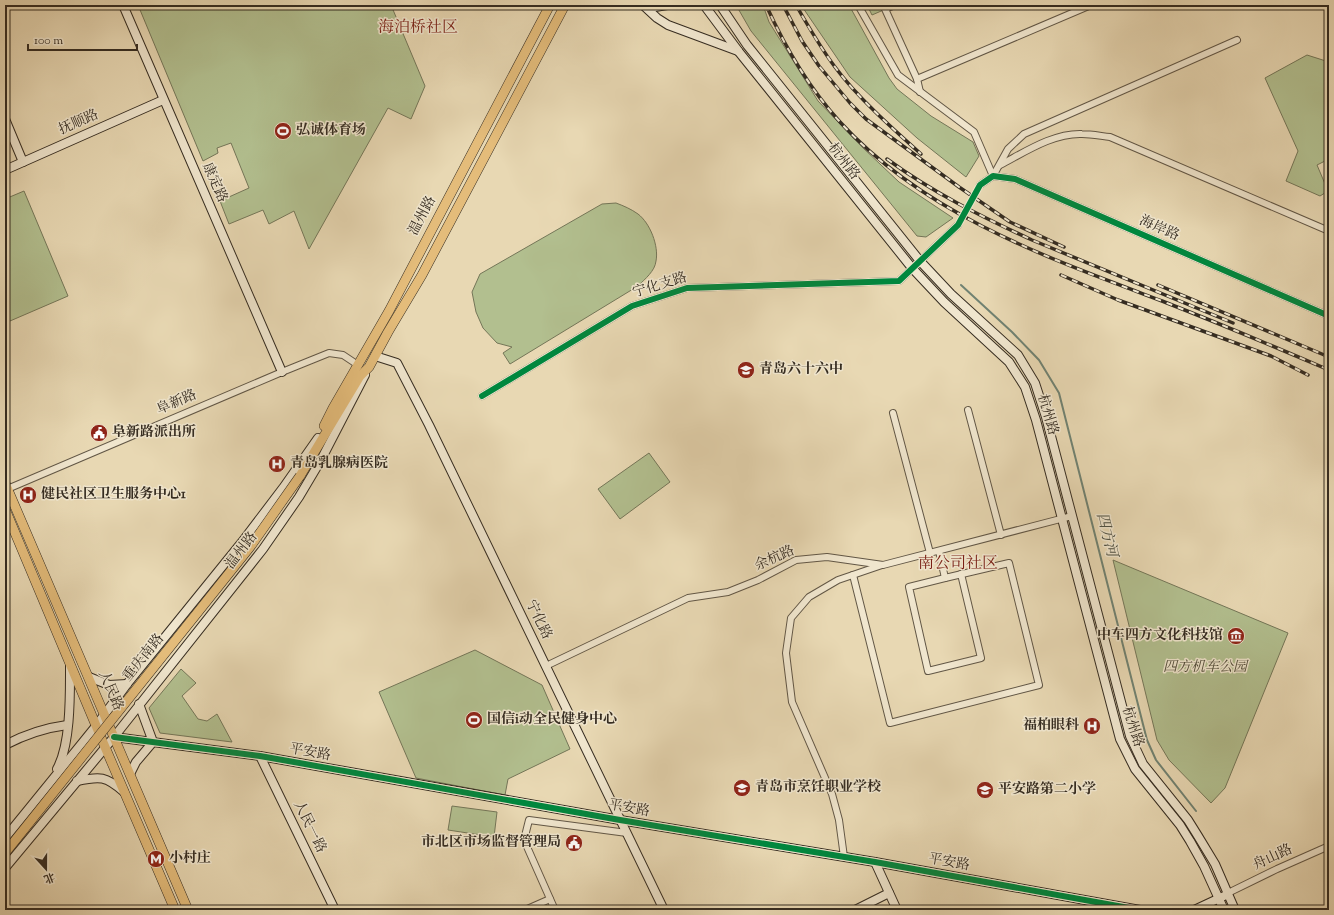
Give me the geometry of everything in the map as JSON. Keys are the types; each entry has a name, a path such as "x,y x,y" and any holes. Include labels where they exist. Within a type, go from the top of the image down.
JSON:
{"main road":[{"name":"康定路","path":"123,5 282,372"},
{"name":"温州路","path":"300,476 333,408 392,305 550,5"},
{"name":"温州路","path":"114,737 263,549 299,497 321,460 388,332 422,275 565,5"},
{"path":"642,5 668,25 739,52"},
{"path":"652,5 655,7 667,5"},
{"name":"杭州路","path":"704,5 739,52 912,268 947,306 1006,359 1022,381 1034,415 1117,730 1125,751 1140,777 1180,825 1190,840 1204,866 1224,910"},
{"name":"杭州路","path":"720,5 747,45 920,261 955,298 1018,355 1031,376 1046,417 1132,741 1138,755 1148,771 1188,820 1198,836 1214,864 1235,910"},
{"path":"726,5 732,23"},
{"name":"抚顺路","path":"5,170 163,100"},
{"path":"5,118 23,162"},
{"name":"宁化路","path":"375,356 397,363 429,425 664,910"},
{"name":"温州路","path":"300,476 360,376 369,368"},
{"name":"温州路","path":"105,715 127,684 242,542 283,488 318,438"},
{"name":"重庆南路","path":"5,853 250,547 300,476"},
{"name":"人民路","path":"6,487 188,910"},
{"name":"人民路","path":"5,509 70,666 175,910"},
{"path":"51,781 59,766 63,754 70,696 70,666"},
{"path":"89,677 109,685 127,684"},
{"path":"130,774 136,762 153,742 139,704"},
{"path":"5,838 105,715"},
{"path":"5,745 29,733 67,725"},
{"path":"5,868 114,737"},
{"name":"平安路","path":"114,737 260,756 620,820 875,862 1140,910"},
{"name":"人民一路","path":"260,756 335,910"},
{"path":"77,781 102,778 114,783 124,792"},
{"path":"875,862 897,910"},
{"path":"855,910 889,893"},
{"path":"1194,910 1228,894"}],"street":[{"path":"858,5 898,75 974,132 993,176"},
{"path":"895,5 885,10 917,79 920,92"},
{"path":"917,79 1091,5"},
{"path":"980,185 993,176 1008,149 1024,134 1237,40"},
{"path":"1000,165 1046,142 1065,136 1081,134 1110,137 1329,231"},
{"name":"海岸路","path":"993,176 1015,179 1329,316"},
{"path":"912,268 958,225"},
{"name":"宁化支路","path":"482,396 632,306 687,288 891,282 899,281 912,268"},
{"name":"阜新路","path":"6,487 329,353 343,354 358,365"},
{"path":"968,410 1000,535"},
{"path":"893,413 930,553"},
{"name":"余杭路","path":"546,666 688,598 728,592 758,580 796,560 827,557 883,565 1072,516"},
{"path":"939,551 945,578"},
{"path":"853,575 890,723 1039,685 1009,563 961,574 909,587 928,672 981,658 961,574"},
{"path":"844,857 839,820 832,794 792,702 786,653 791,618 809,597 838,580 883,565"},
{"path":"555,910 524,840 529,820 627,833"},
{"name":"舟山路","path":"1228,894 1277,869 1329,846"},
{"path":"526,910 550,899"}],"green space":[{"name":"弘诚体育场","path":"138,5 391,5 425,86 411,119 388,108 309,249 294,211 269,224 263,210 229,224 220,201 249,188 231,143 217,148 218,153 203,161"},
{"path":"736,5 763,5 769,22 818,101 862,147 899,182 953,218 926,237 917,236 751,31"},
{"path":"801,5 849,5 889,78 897,89 931,116 973,142 979,156 966,177 917,138 850,77"},
{"path":"867,5 895,5 872,15"},
{"path":"1307,55 1329,62 1329,159 1317,165 1328,191 1320,196 1286,181 1298,151 1265,78"},
{"path":"24,191 68,296 10,321 5,309 5,199"},
{"path":"616,203 638,214 650,229 655,242 657,255 652,271 638,286 510,364 503,353 512,347 497,343 483,328 476,312 472,292 480,274 602,204"},
{"path":"649,453 670,482 620,519 598,489"},
{"name":"四方机车公园","path":"1113,560 1288,633 1225,788 1211,803 1169,760 1157,740"},
{"name":"国信i动全民健身中心","path":"475,650 542,685 570,749 508,779 505,795 416,778 379,692"},
{"path":"181,669 196,683 182,696 198,719 207,721 217,714 232,742 160,733 149,708"},
{"path":"452,806 497,812 494,837 448,830"}],"waterway":[{"name":"四方河","path":"961,285 1012,332 1039,360 1059,393 1147,740 1156,760 1196,811"}],"tunnel":[{"path":"958,225 980,185"}],"railway":[{"path":"766,5 798,66 829,109 840,122 874,155 910,183 949,208 1032,250 1266,343 1329,370"},
{"path":"783,5 802,41 819,66 850,103 866,119 959,187 1010,222 1064,247"},
{"path":"796,5 819,44 854,90 921,154"},
{"path":"887,159 939,193 1013,231 1233,323"},
{"path":"1061,275 1118,300 1271,356 1308,375"},
{"path":"1158,285 1329,357"}],"cycle path":[{"path":"482,396 632,306 687,288 899,281 958,225 980,185 993,176 1015,179 1329,316"},
{"path":"114,737 260,756 620,820 875,862 1140,910"}],"place":[{"name":"弘诚体育场","path":"283,131"},
{"name":"青岛六十六中","path":"746,370"},
{"name":"阜新路派出所","path":"99,433"},
{"name":"青岛乳腺病医院","path":"277,464"},
{"name":"健民社区卫生服务中心1","path":"28,495"},
{"name":"中车四方文化科技馆","path":"1236,636"},
{"name":"国信i动全民健身中心","path":"474,720"},
{"name":"福柏眼科","path":"1092,726"},
{"name":"青岛市烹饪职业学校","path":"742,788"},
{"name":"平安路第二小学","path":"985,790"},
{"name":"市北区市场监督管理局","path":"574,843"},
{"name":"小村庄","path":"156,859"}],"district":[{"name":"海泊桥社区","path":"418,28"},
{"name":"南公司社区","path":"958,564"}]}
